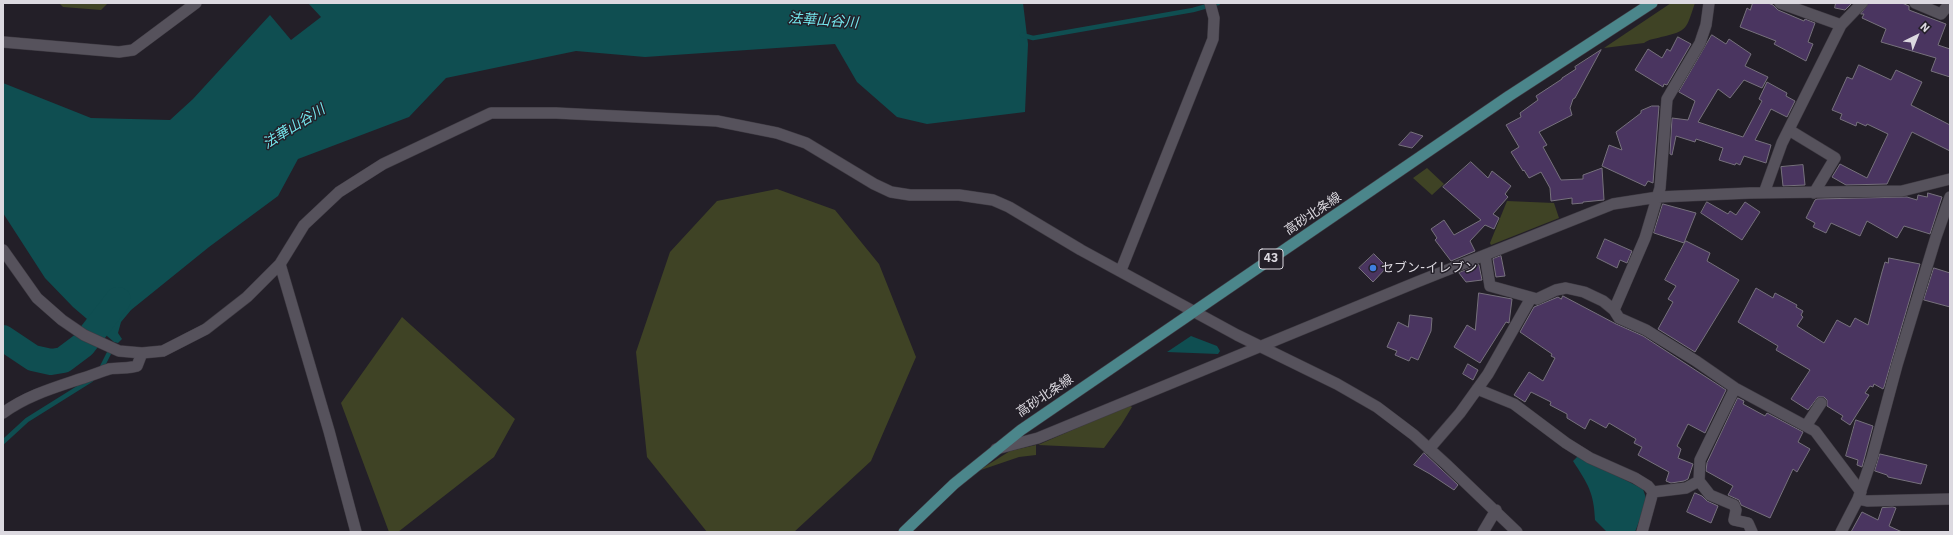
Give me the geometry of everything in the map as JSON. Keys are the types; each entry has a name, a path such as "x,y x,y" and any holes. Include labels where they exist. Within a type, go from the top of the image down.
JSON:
{"main road":[{"name":"高砂北条線","path":"904,532 954,484 994,450 1021,430 1509,96 1652,3"}],"street":[{"path":"3,42 118,52 133,50 196,3"},
{"path":"1121,270 1212,39 1214,18 1210,3"},
{"path":"1614,310 1645,238 1658,197 1660,188 1666,99 1700,43 1706,25 1709,3"},
{"path":"1780,3 1841,25"},
{"path":"1764,193 1782,143 1841,25 1862,3"},
{"path":"1915,3 1941,14 1950,4"},
{"path":"3,250 38,298 62,320 84,335 105,346 119,351 142,353 163,350 206,329 247,298 280,264 304,225 339,192 383,164 491,113 556,113 717,120 776,133 806,143 874,184 891,192 910,195 960,195 993,200 1008,207 1081,250 1121,270 1195,312 1259,346 1337,384 1377,407 1429,448 1496,510 1517,532"},
{"path":"1789,130 1835,158 1814,193"},
{"path":"994,450 1038,438 1259,346 1612,204 1658,197 1764,193 1902,191 1950,179"},
{"path":"1841,532 1859,495 1936,237 1950,196"},
{"path":"1485,255 1490,286 1537,299 1556,290 1566,288 1584,292 1602,301 1614,310 1619,318 1652,334 1736,388 1815,431 1859,495 1867,501 1950,499"},
{"path":"280,264 329,431 356,532"},
{"path":"1429,448 1488,374 1531,298"},
{"path":"3,413 38,394 59,386 110,369 126,369 137,366 142,353"},
{"path":"1736,388 1700,460 1699,482 1710,495 1734,505 1736,510 1734,520 1748,523 1752,532"},
{"path":"1477,389 1514,404 1566,443 1590,458 1635,478 1648,486 1653,492"},
{"path":"1806,426 1821,403"},
{"path":"1653,492 1686,488 1699,482"},
{"path":"1642,532 1653,492"},
{"path":"1483,532 1496,510"}],"green space":[{"path":"59,3 108,3 101,10 63,7"},
{"path":"1671,3 1695,3 1688,23 1682,30 1677,33 1644,43 1604,48"},
{"path":"1427,168 1444,184 1432,195 1413,178"},
{"path":"777,189 835,210 879,264 916,357 871,461 794,532 707,532 647,457 636,352 670,252 717,201"},
{"path":"1507,201 1554,203 1559,218 1491,245 1490,243"},
{"path":"402,317 515,419 494,457 398,532 389,532 341,403"},
{"path":"1129,405 1132,407 1104,448 1038,445"},
{"path":"1036,445 1036,455 1019,457 978,471 1010,451"}],"water":[{"path":"308,3 1023,3 1028,44 1025,112 927,124 897,117 857,82 835,44 645,57 576,51 446,78 409,117 298,159 278,196 209,247 131,310 121,322 118,333 122,339 118,343 114,342 73,307 45,278 3,213 3,83 91,118 170,120 193,99 270,15 291,40 321,17"},
{"path":"1191,336 1217,346 1220,351 1218,354 1167,352"},
{"path":"1578,456 1643,489 1647,501 1635,532 1607,532 1595,520 1592,496 1583,476 1573,461"}],"building":[{"path":"1753,3 1768,3 1773,5 1778,10 1804,21 1805,19 1815,23 1808,42 1813,44 1806,61 1774,44 1776,41 1740,27 1747,8 1750,10"},
{"path":"1836,3 1852,3 1845,10 1835,8"},
{"path":"1869,3 1902,3 1909,6 1909,10 1946,24 1938,45 1950,49 1950,77 1931,71 1936,58 1881,42 1886,29 1862,18 1864,14 1861,14"},
{"path":"1712,35 1726,44 1729,39 1751,54 1745,66 1768,77 1762,88 1744,80 1730,98 1718,89 1698,122 1743,137 1762,101 1759,99 1767,82 1787,93 1786,96 1795,101 1787,117 1771,109 1755,140 1771,145 1766,163 1744,156 1740,165 1736,163 1735,165 1719,160 1723,148 1696,139 1695,142 1676,136 1672,155 1670,154 1672,118 1688,120 1695,101 1679,92"},
{"path":"1678,37 1691,44 1667,85 1664,84 1663,87 1635,70 1648,49 1662,58 1667,49 1670,51"},
{"path":"1601,50 1575,98 1573,99 1570,108 1572,115 1539,132 1547,145 1543,147 1561,180 1583,179 1583,175 1602,168 1604,200 1572,204 1572,198 1551,201 1550,188 1541,172 1529,178 1511,152 1519,147 1506,125 1521,117 1520,113 1538,100 1536,96"},
{"path":"1859,65 1891,80 1896,70 1922,82 1911,105 1950,125 1950,151 1912,132 1887,184 1846,185 1832,177 1840,164 1867,178 1888,134 1867,124 1866,126 1857,122 1856,126 1840,119 1842,114 1832,110 1847,77 1852,79"},
{"path":"1652,106 1659,106 1653,183 1648,181 1645,186 1602,166 1609,145 1622,150 1616,132 1641,113 1641,111"},
{"path":"1411,132 1423,136 1412,148 1399,145"},
{"path":"1471,162 1488,178 1492,171 1511,186 1505,194 1508,197 1493,214 1499,218 1494,229 1485,225 1470,241 1475,251 1451,261 1435,240 1437,238 1431,229 1444,220 1454,235 1481,220 1443,187"},
{"path":"1803,165 1805,185 1783,186 1781,167"},
{"path":"1928,193 1942,197 1930,234 1904,226 1897,238 1867,221 1860,236 1831,223 1826,233 1813,227 1815,223 1806,218 1815,200 1817,199 1907,197 1917,200 1918,195 1927,197"},
{"path":"1707,202 1728,214 1730,211 1736,215 1745,202 1760,212 1742,240 1701,213"},
{"path":"1663,204 1696,213 1684,243 1654,233"},
{"path":"1605,239 1632,251 1627,263 1620,260 1617,268 1597,258"},
{"path":"1686,241 1710,253 1707,261 1739,280 1695,352 1658,329 1673,302 1668,299 1676,286 1665,280"},
{"name":"セブン-イレブン","path":"1374,254 1387,267 1373,282 1359,268"},
{"path":"1501,256 1505,276 1496,277 1493,259"},
{"path":"1889,258 1920,264 1883,389 1874,384 1873,387 1870,386 1865,393 1869,395 1850,425 1841,419 1843,416 1827,406 1827,400 1824,397 1818,397 1808,410 1791,399 1810,370 1776,350 1778,346 1738,322 1756,288 1773,298 1775,293 1797,305 1796,307 1803,311 1801,315 1803,317 1797,326 1824,343 1837,320 1850,327 1855,318 1868,325 1885,262 1888,263"},
{"path":"1479,265 1482,280 1466,282 1459,273"},
{"path":"1934,268 1950,273 1950,307 1924,300"},
{"path":"1479,293 1512,299 1509,323 1506,322 1480,363 1454,347 1467,325 1475,330"},
{"path":"1563,296 1616,324 1643,336 1726,390 1705,433 1688,424 1677,446 1681,449 1678,458 1693,464 1688,479 1671,483 1666,481 1669,472 1638,455 1642,447 1634,443 1636,439 1609,423 1606,428 1590,419 1585,429 1567,418 1567,414 1550,405 1551,402 1531,392 1525,402 1514,395 1529,372 1543,381 1555,358 1551,356 1552,354 1520,332 1534,307 1558,297 1561,299"},
{"path":"1410,315 1432,318 1431,331 1418,360 1411,357 1409,361 1395,355 1397,351 1387,347 1398,322 1408,327"},
{"path":"1468,364 1478,370 1473,380 1463,374"},
{"path":"1738,398 1744,401 1743,404 1765,416 1767,413 1803,432 1798,442 1810,449 1797,472 1793,469 1770,518 1741,505 1739,500 1728,495 1733,486 1706,471 1707,463"},
{"path":"1856,420 1873,426 1862,467 1857,465 1858,460 1846,456"},
{"path":"1424,453 1458,485 1454,490 1414,465"},
{"path":"1880,454 1927,465 1921,484 1888,477 1887,475 1875,471"},
{"path":"1695,493 1718,506 1711,523 1687,512"},
{"path":"1882,508 1896,508 1889,526 1902,532 1851,532 1862,512 1878,520"}],"waterway":[{"path":"1022,35 1033,38 1193,10 1218,3"},
{"name":"法華山谷川","path":"3,338 33,358 51,362 63,360 83,345 118,300"},
{"path":"101,369 112,347"},
{"path":"3,442 27,420 91,380"}],"place":[{"name":"セブン-イレブン","path":"1373,268"}]}
